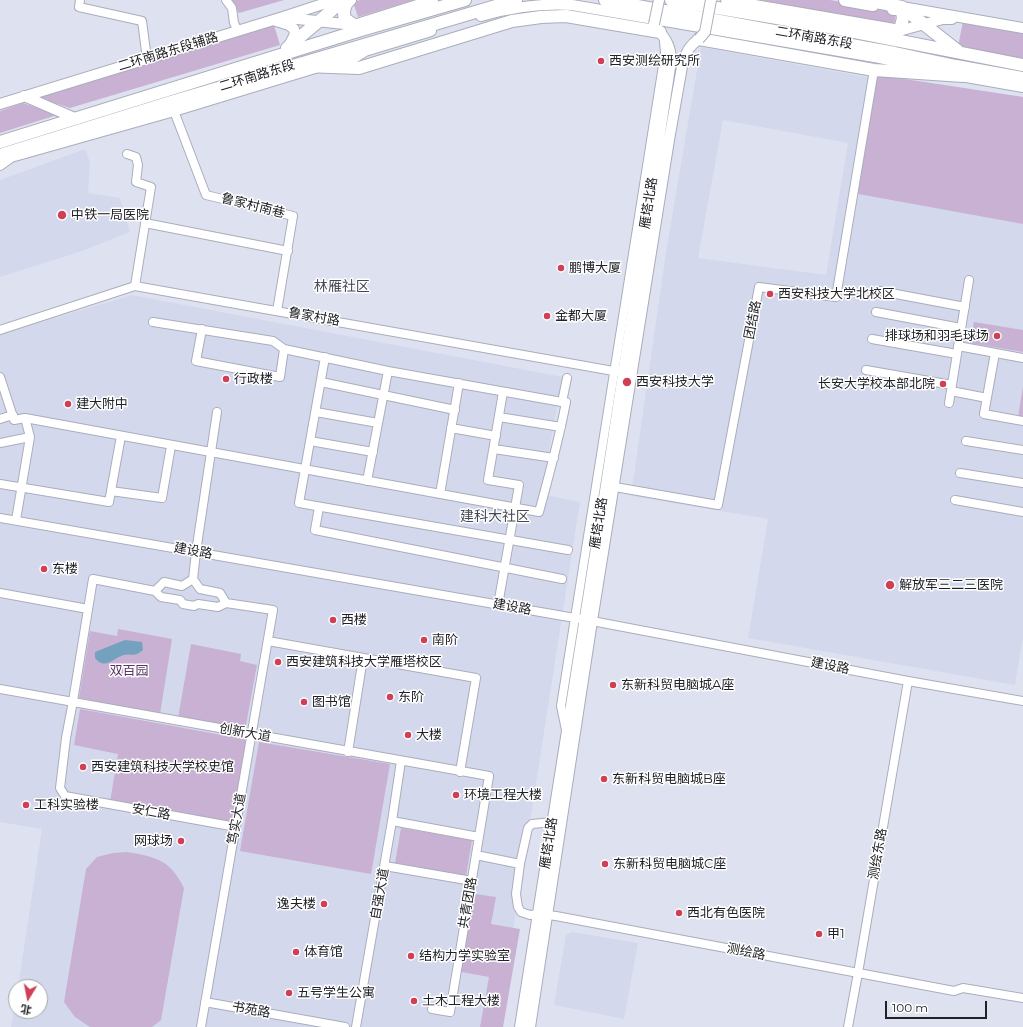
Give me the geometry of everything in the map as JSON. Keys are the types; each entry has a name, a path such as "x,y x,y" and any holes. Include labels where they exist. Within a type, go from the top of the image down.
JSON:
{"highway":[{"path":"288,48 344,0"},
{"path":"350,0 347,2 344,14 345,19 365,26"},
{"path":"255,63 267,55 288,48 355,28 465,0"},
{"name":"二环南路东段","path":"5,156 24,148 292,66 516,0"},
{"name":"二环南路东段","path":"605,0 1023,78"},
{"name":"二环南路东段","path":"671,0 824,26 1023,65"},
{"path":"845,0 902,12 903,15 900,30"},
{"path":"866,0 902,7 960,53"},
{"path":"359,46 355,50 354,58 361,62 503,18 528,13 564,12 641,25 659,31"},
{"path":"292,66 359,68 512,21 541,17 566,16 659,31"},
{"path":"0,142 255,63 365,26"},
{"path":"699,39 874,70 963,76"}],"main road":[{"name":"二环南路东段辅路","path":"0,104 238,30 272,21 335,0"},
{"path":"284,17 365,26 433,0"},
{"path":"659,0 659,31"},
{"name":"雁塔北路","path":"520,1027 543,914 583,619 614,487 623,373 683,61 692,44 705,32 711,0"},
{"path":"726,0 900,30"},
{"path":"0,165 5,156 174,111 319,67 354,58 365,51 500,11 527,6 557,4 572,5 873,56 963,76 1023,87"},
{"path":"902,7 1023,28"},
{"path":"879,38 922,24 944,19 966,18"},
{"path":"272,21 282,22 292,26 294,29 295,34 288,48"},
{"name":"雁塔北路","path":"530,1027 552,822 567,734 583,619 671,61 671,52 659,31"},
{"path":"319,67 359,46"},
{"path":"24,96 77,119"}],"street":[{"path":"80,0 79,7 142,21 147,59"},
{"path":"226,0 232,8 234,23 238,30"},
{"name":"团结路","path":"614,487 718,505 759,287 836,297 874,70"},
{"name":"鲁家村南巷","path":"174,111 206,195 294,216 277,311"},
{"path":"127,154 136,157 138,165 136,182 151,187 135,286"},
{"path":"145,223 288,251"},
{"path":"949,403 969,280"},
{"name":"鲁家村路","path":"0,330 135,286 623,373"},
{"path":"880,291 965,308"},
{"path":"876,312 961,328"},
{"path":"0,377 14,420 25,418 171,446 539,512 554,458 566,402 388,371 284,349 273,341 153,322"},
{"path":"202,329 196,361 280,377 284,349"},
{"path":"872,339 957,350 995,353 1023,358"},
{"path":"995,353 984,414 1023,421"},
{"path":"325,357 298,503 568,550"},
{"path":"866,370 951,388 987,398"},
{"path":"367,481 388,371"},
{"path":"562,402 567,378"},
{"path":"321,382 384,394 454,410"},
{"path":"440,494 459,383"},
{"path":"498,604 519,485 488,480 503,392"},
{"path":"198,604 200,589 193,579 217,412"},
{"path":"316,412 378,423"},
{"path":"0,418 12,415"},
{"path":"499,417 561,427"},
{"path":"16,520 30,437 25,418"},
{"path":"451,428 496,436"},
{"path":"0,484 109,502 121,436"},
{"path":"0,444 30,437"},
{"path":"310,441 373,452"},
{"path":"966,441 1023,450"},
{"path":"111,491 162,498 171,446"},
{"path":"494,449 554,458"},
{"path":"960,473 1023,484"},
{"path":"955,500 1023,512"},
{"path":"319,507 315,530 562,579"},
{"name":"建设路","path":"0,518 583,619 908,681 1023,701"},
{"path":"73,702 93,579 155,591 161,597 180,600 183,604 194,606 198,604 218,607 226,603 220,593 200,589"},
{"path":"155,591 164,582 182,586 193,579"},
{"path":"180,600 182,586"},
{"path":"0,593 88,609"},
{"name":"笃实大道","path":"201,1027 273,610 226,603"},
{"path":"268,641 476,678 460,772"},
{"path":"348,752 363,658"},
{"name":"测绘东路","path":"848,1027 908,681"},
{"name":"创新大道","path":"0,689 460,772 490,776"},
{"name":"安仁路","path":"73,702 66,738 60,788 65,796 236,827"},
{"name":"自强大道","path":"356,1027 385,866 401,761"},
{"name":"共青团路","path":"432,1009 450,1012 490,776"},
{"path":"392,821 479,837"},
{"path":"476,855 520,864 528,828 532,824 552,822"},
{"name":"测绘路","path":"520,864 516,894 518,907 521,912 530,915 543,914 954,991 963,988 1023,998"},
{"path":"385,866 472,881"},
{"name":"书苑路","path":"205,1002 345,1027"}],"shaded area":[{"path":"701,47 861,76 945,85 1023,97 1023,637 1015,685 748,638 768,519 631,496 666,252","holes":["723,120 848,143 826,275 698,258"]},
{"name":"中铁一局医院","path":"85,149 90,162 88,193 120,198 130,232 79,252 0,277 0,180"},
{"name":"西安建筑科技大学雁塔校区","path":"132,295 563,377 541,494 580,502 498,1027 11,1027 12,1019 48,1019 48,979 19,979 42,829 0,822 0,334"},
{"path":"572,932 638,943 624,1019 554,1005 566,935"}],"green space":[{"path":"230,0 284,0 239,13"},
{"path":"360,0 414,0 358,17 353,2"},
{"path":"759,0 830,0 894,11 896,14 894,24"},
{"path":"963,21 1023,32 1023,58 958,47"},
{"path":"274,25 280,45 70,108 37,97"},
{"path":"872,74 1023,97 1023,224 853,193"},
{"path":"23,103 57,115 0,133 0,111"},
{"name":"排球场和羽毛球场","path":"974,322 1023,330 1023,352 970,343"},
{"path":"1023,386 1023,419 1018,418"},
{"name":"双百园","path":"118,629 172,639 160,714 79,698 90,631 117,636"},
{"path":"191,644 241,654 240,661 257,665 245,730 178,718"},
{"path":"80,709 249,740 234,823 110,802 118,754 74,745"},
{"path":"259,742 390,764 371,874 240,851"},
{"path":"401,828 472,840 466,876 395,863"},
{"path":"127,852 162,861 173,871 184,888 161,1020 152,1027 90,1027 75,1017 64,1002 86,869 97,857 113,853"},
{"path":"469,893 496,897 491,924 520,929 503,1027 480,1027 489,977 456,971"}],"water":[{"path":"125,640 142,642 143,650 135,655 120,656 106,663 99,662 95,658 95,652"}],"place":[{"name":"西安测绘研究所","path":"601,61"},
{"name":"中铁一局医院","path":"62,215"},
{"name":"鹏博大厦","path":"561,268"},
{"name":"西安科技大学北校区","path":"770,294"},
{"name":"金都大厦","path":"547,316"},
{"name":"排球场和羽毛球场","path":"997,336"},
{"name":"行政楼","path":"226,379"},
{"name":"西安科技大学","path":"627,382"},
{"name":"长安大学校本部北院","path":"943,384"},
{"name":"建大附中","path":"68,404"},
{"name":"东楼","path":"44,569"},
{"name":"解放军三二三医院","path":"890,585"},
{"name":"西楼","path":"333,620"},
{"name":"南阶","path":"424,640"},
{"name":"西安建筑科技大学雁塔校区","path":"278,662"},
{"name":"东新科贸电脑城A座","path":"613,685"},
{"name":"东阶","path":"390,697"},
{"name":"图书馆","path":"304,702"},
{"name":"大楼","path":"408,735"},
{"name":"西安建筑科技大学校史馆","path":"83,767"},
{"name":"东新科贸电脑城B座","path":"604,779"},
{"name":"环境工程大楼","path":"456,795"},
{"name":"工科实验楼","path":"26,805"},
{"name":"网球场","path":"181,841"},
{"name":"东新科贸电脑城C座","path":"605,864"},
{"name":"逸夫楼","path":"324,904"},
{"name":"西北有色医院","path":"679,913"},
{"name":"甲1","path":"819,934"},
{"name":"体育馆","path":"296,952"},
{"name":"结构力学实验室","path":"411,956"},
{"name":"五号学生公寓","path":"289,993"},
{"name":"土木工程大楼","path":"414,1001"}],"district":[{"name":"林雁社区","path":"342,287"},
{"name":"建科大社区","path":"495,517"}]}
